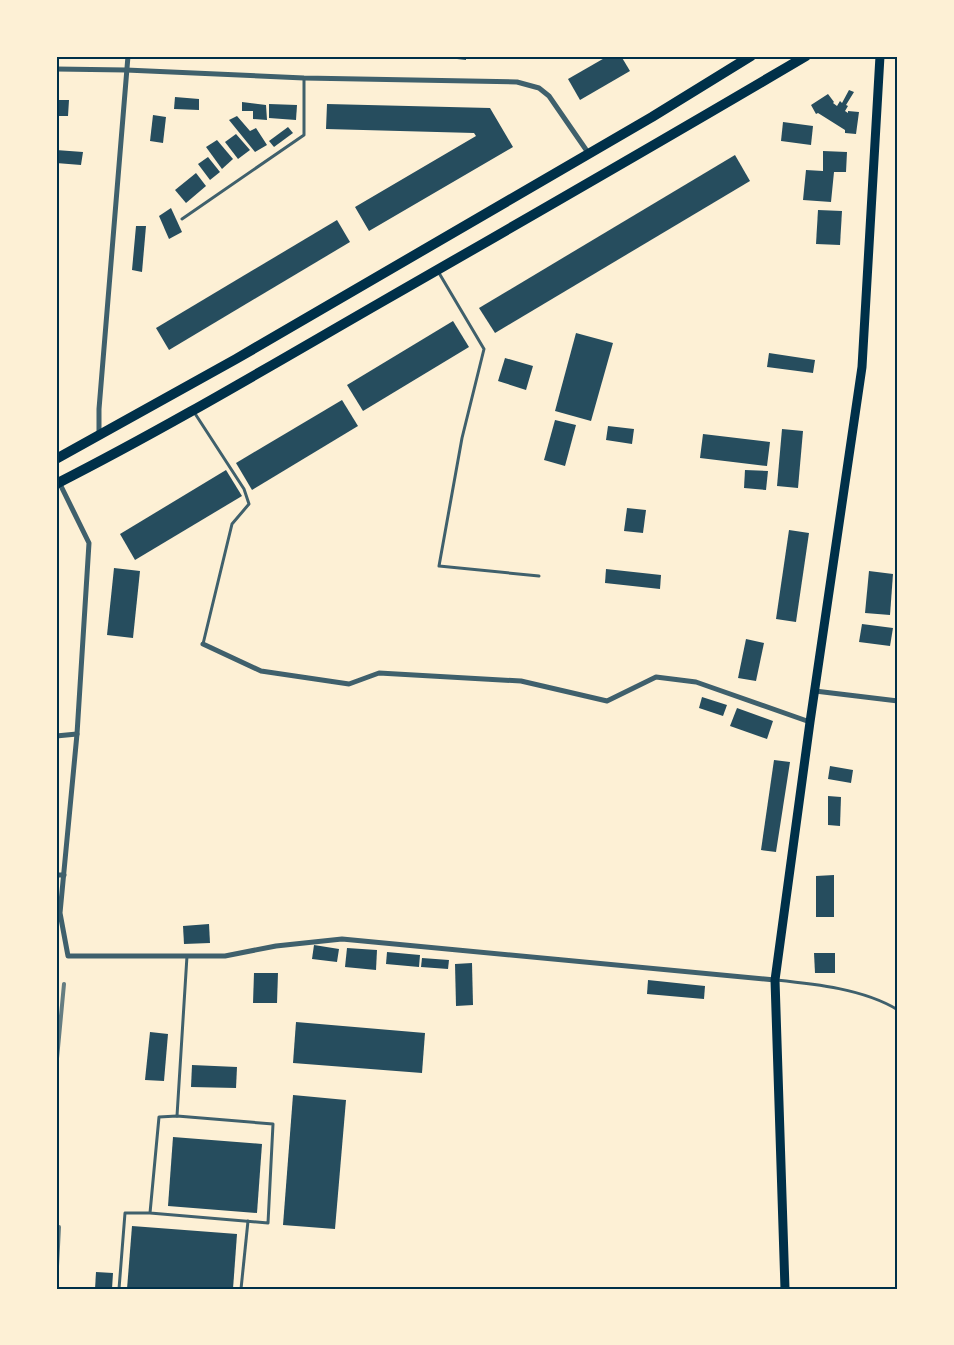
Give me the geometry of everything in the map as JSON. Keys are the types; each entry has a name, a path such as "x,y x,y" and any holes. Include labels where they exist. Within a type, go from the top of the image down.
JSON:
{"main road":[{"path":"56,459 236,359 588,154 751,56"},
{"path":"58,483 193,410 806,56"},
{"path":"786,1289 775,980 810,722 862,367 880,56"}],"street":[{"path":"99,436 128,56"},
{"path":"56,69 126,70 304,78 516,82 539,88 549,96 588,154"},
{"path":"58,483 89,543 77,734 60,913 68,956 225,956 276,946 342,939 775,980"},
{"path":"203,644 261,671 349,684 379,673 521,681 608,701 656,676 696,682 810,722"},
{"path":"815,691 898,701"},
{"path":"56,736 77,734"},
{"path":"56,875 64,875"}],"lane":[{"path":"182,219 304,135 304,78"},
{"path":"437,270 484,349 462,438 439,566 539,576"},
{"path":"193,410 244,489 249,504 232,524 203,644"},
{"path":"56,922 60,913"},
{"path":"177,1116 188,956"},
{"path":"775,980 830,986 886,1003 898,1010"},
{"path":"118,1289 125,1213 150,1213 268,1223 273,1124 177,1116 159,1117 150,1213"},
{"path":"241,1289 248,1221"}],"building":[{"path":"448,56 466,56 466,60 448,58"},
{"path":"608,56 621,56 630,71 580,100 568,79"},
{"path":"849,90 854,92 846,105 848,106 845,111 848,113 848,111 859,112 856,134 845,133 845,130 818,113 816,114 811,105 828,94 837,106 840,101 842,103"},
{"path":"175,97 199,99 199,110 174,109"},
{"path":"56,100 69,100 68,116 56,116"},
{"path":"242,102 266,105 267,120 253,119 253,111 242,111"},
{"path":"269,104 297,105 296,120 269,118"},
{"path":"327,104 490,108 513,147 369,231 355,207 476,136 474,133 326,129"},
{"path":"153,115 166,117 163,143 150,141"},
{"path":"237,116 250,131 256,128 267,145 255,152 229,120"},
{"path":"783,122 813,126 811,145 781,141"},
{"path":"288,127 293,133 274,147 269,141"},
{"path":"236,134 250,150 238,159 225,142"},
{"path":"217,140 233,159 222,169 206,147"},
{"path":"56,150 83,152 81,165 56,163"},
{"path":"823,151 847,152 846,172 834,172 831,202 803,200 806,170 823,171"},
{"path":"735,155 750,181 495,333 479,308"},
{"path":"208,157 220,172 210,180 198,164"},
{"path":"196,173 206,186 186,203 175,190"},
{"path":"171,208 182,232 169,239 159,216"},
{"path":"818,210 842,211 840,245 816,244"},
{"path":"337,220 350,242 169,350 156,328"},
{"path":"136,226 146,226 142,272 132,270"},
{"path":"453,321 469,347 363,411 347,385"},
{"path":"576,333 613,343 591,421 555,411"},
{"path":"769,353 815,360 813,373 767,367"},
{"path":"505,358 533,366 526,390 498,381"},
{"path":"342,400 358,426 252,490 236,463"},
{"path":"555,420 576,425 565,466 544,460"},
{"path":"608,426 634,429 632,444 606,440"},
{"path":"782,429 803,431 798,488 777,486"},
{"path":"703,434 770,442 767,466 700,458"},
{"path":"226,470 242,496 135,560 120,534"},
{"path":"745,470 768,471 766,490 744,488"},
{"path":"627,508 646,510 643,533 624,531"},
{"path":"789,530 809,533 796,622 776,619"},
{"path":"114,568 140,571 133,638 107,635"},
{"path":"606,569 661,575 660,589 605,583"},
{"path":"869,571 893,574 890,615 865,613"},
{"path":"862,624 893,628 890,646 859,642"},
{"path":"746,639 764,643 756,681 738,678"},
{"path":"702,697 727,705 723,716 699,708"},
{"path":"737,708 773,721 767,739 730,726"},
{"path":"774,760 790,762 776,852 761,850"},
{"path":"830,766 853,770 851,783 828,779"},
{"path":"828,796 841,797 840,826 828,825"},
{"path":"834,875 834,917 816,917 816,876"},
{"path":"209,924 210,943 184,944 183,926"},
{"path":"314,945 339,949 337,962 312,959"},
{"path":"347,948 377,950 376,970 345,967"},
{"path":"387,952 420,955 419,967 386,964"},
{"path":"814,953 835,953 835,973 815,973"},
{"path":"422,958 449,960 448,969 421,967"},
{"path":"472,963 473,1005 456,1006 455,964"},
{"path":"254,973 278,973 277,1003 253,1003"},
{"path":"648,980 705,986 704,999 647,994"},
{"path":"296,1022 425,1033 422,1073 293,1063"},
{"path":"150,1032 168,1034 164,1081 145,1080"},
{"path":"192,1065 237,1067 236,1088 191,1087"},
{"path":"293,1095 346,1100 335,1229 283,1225"},
{"path":"173,1137 262,1144 257,1213 168,1206"},
{"path":"132,1226 237,1234 233,1289 127,1289"},
{"path":"96,1272 113,1273 112,1289 95,1289"}],"railway":[{"path":"56,1069 64,984"},
{"path":"56,1286 59,1227"}]}
